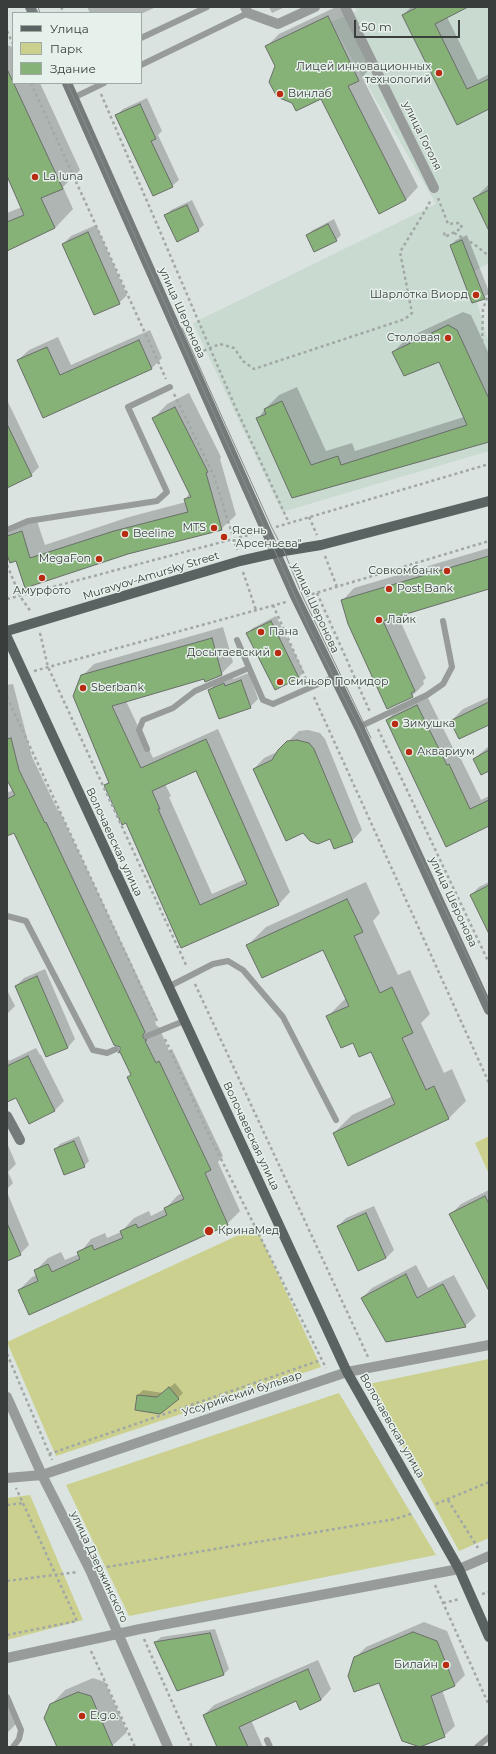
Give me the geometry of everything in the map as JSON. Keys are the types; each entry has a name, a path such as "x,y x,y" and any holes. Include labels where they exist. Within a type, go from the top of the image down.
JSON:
{"main road":[{"name":"улица Шеронова","path":"66,84 296,599 359,727 489,1010"},
{"name":"Muravyov-Amursky Street","path":"7,631 240,561 322,545 489,501"},
{"name":"Волочаевская улица","path":"7,637 347,1372 459,1569 489,1637"},
{"path":"7,1116 20,1140"}],"street":[{"path":"247,10 278,24 315,7"},
{"name":"улица Гоголя","path":"345,7 434,188"},
{"name":"Уссурийский бульвар","path":"7,1478 42,1475 347,1372 489,1345"},
{"name":"улица Дзержинского","path":"7,1397 42,1475 90,1570 168,1747"},
{"path":"7,1658 140,1629 459,1569 487,1557"}],"lane":[{"path":"142,38 207,7"},
{"path":"142,64 247,10"},
{"path":"73,98 102,84"},
{"path":"7,530 28,521 157,501 167,492 128,407 170,387"},
{"path":"359,727 427,695 443,684 452,667 444,621"},
{"path":"236,640 263,700 273,704 334,676"},
{"path":"147,749 139,730 143,720 173,708 194,691 249,668"},
{"path":"7,916 26,921 93,1050 107,1053 116,1049"},
{"path":"168,987 213,964 228,960 242,970 283,1017 336,1120"},
{"path":"147,1036 184,1021"},
{"path":"7,1697 21,1730 19,1739 13,1747"},
{"path":"477,1747 489,1737"},
{"path":"267,1740 270,1747"}],"path":[{"path":"7,31 12,42"},
{"path":"31,84 170,387 214,476 256,610"},
{"path":"98,86 234,404 289,523"},
{"path":"434,188 448,224 460,223 462,228 445,237 444,232"},
{"path":"189,358 220,344 234,348 243,361 254,369 405,319 412,313 400,252 428,206"},
{"path":"454,233 474,244 489,256"},
{"path":"489,292 483,309 482,346 489,362"},
{"path":"7,599 235,539 489,464"},
{"path":"23,674 296,599 489,541"},
{"path":"317,593 374,720 489,963"},
{"path":"273,605 489,1083"},
{"path":"48,667 373,1367"},
{"path":"7,1354 56,1470"},
{"path":"49,1454 322,1360"},
{"path":"7,1581 90,1570 395,1519 448,1500 489,1482"},
{"path":"448,1500 487,1557"},
{"path":"7,1505 24,1503 77,1621 7,1635"},
{"path":"431,1574 489,1706"},
{"path":"140,1629 192,1747"},
{"path":"87,1641 135,1747"}],"shaded area":[{"path":"489,7 489,263 469,274 489,344 489,451 282,512 193,323 436,204 331,22 357,11 356,8"}],"green space":[{"path":"489,1136 489,1174 475,1143"},
{"path":"256,1227 321,1367 56,1456 7,1342"},
{"path":"489,1359 489,1538 459,1551 369,1384"},
{"path":"339,1393 436,1555 129,1616 66,1485"},
{"path":"30,1495 83,1620 7,1640 7,1498"}],"building":[{"name":"Лицей инновационных технологий","path":"418,7 468,7 435,24 467,89 489,79 489,109 457,125 402,15"},
{"path":"328,16 359,81 348,86 406,200 379,214 321,99 296,111 292,103 277,97 269,82 275,66 265,46"},
{"path":"7,69 12,80 12,84 14,84 63,189 41,198 55,228 7,251 7,222 24,215 7,176"},
{"path":"140,104 156,139 151,141 173,187 153,196 115,115"},
{"path":"489,190 489,231 473,198"},
{"path":"187,205 199,231 177,242 164,215"},
{"path":"328,224 337,241 314,252 306,235"},
{"path":"88,232 120,304 94,315 62,244"},
{"path":"462,240 485,299 472,303 450,245"},
{"path":"448,325 457,330 489,399 489,442 292,498 256,418 266,414 264,409 282,401 311,465 338,456 341,465 467,425 439,362 404,376 392,352"},
{"path":"139,340 152,369 43,418 17,360 47,347 60,375"},
{"path":"175,407 208,472 206,473 222,530 128,554 25,588 16,561 10,563 7,555 7,536 22,531 30,558 114,531 188,512 184,499 191,497 152,418"},
{"path":"7,424 32,476 7,488"},
{"path":"489,556 489,589 383,621 415,691 411,693 413,697 387,709 348,624 341,600"},
{"path":"271,621 299,678 275,690 246,633"},
{"path":"212,638 222,675 205,682 204,679 112,706 141,768 206,739 279,905 181,948 126,823 122,825 104,785 109,783 73,696 81,675","holes":["196,771 247,884 200,905 158,809 160,809 152,791"]},
{"path":"241,680 251,708 219,719 208,690 224,683 225,686"},
{"path":"489,702 489,725 459,739 450,721"},
{"path":"417,705 447,765 449,764 470,809 489,800 489,826 446,847 386,720"},
{"path":"11,738 19,770 45,823 46,822 145,1032 143,1038 147,1040 145,1041 156,1063 159,1061 211,1170 205,1173 228,1225 29,1315 18,1290 38,1281 34,1270 48,1264 52,1272 80,1259 77,1252 92,1245 94,1250 123,1238 120,1231 136,1224 138,1228 167,1215 164,1208 184,1199 127,1077 131,1075 120,1052 118,1053 120,1047 114,1045 14,833 7,836 7,799 15,795 7,780 7,739"},
{"path":"297,740 309,743 314,749 353,842 334,849 330,839 318,844 310,841 303,833 286,841 253,769 272,760 278,750 287,741"},
{"path":"489,750 489,771 481,775 473,759"},
{"path":"489,885 489,934 470,895"},
{"path":"347,899 363,932 354,936 380,993 392,987 413,1033 402,1038 426,1090 434,1086 449,1119 348,1166 333,1133 395,1104 371,1052 359,1057 353,1043 341,1048 326,1016 349,1006 323,950 262,978 246,945"},
{"path":"37,976 68,1048 46,1057 15,986"},
{"path":"28,1056 55,1111 29,1124 16,1098 7,1102 7,1066"},
{"path":"74,1141 85,1167 64,1175 54,1149"},
{"path":"485,1196 489,1204 489,1291 449,1214"},
{"path":"366,1213 386,1258 358,1271 337,1226"},
{"path":"7,1223 21,1255 7,1261"},
{"path":"406,1274 417,1298 443,1284 466,1327 386,1342 361,1298"},
{"path":"169,1387 179,1399 160,1414 135,1410 137,1395 157,1397"},
{"path":"413,1632 437,1641 455,1686 431,1696 445,1737 420,1747 402,1741 379,1683 354,1692 348,1676 354,1657"},
{"path":"210,1633 224,1675 177,1691 154,1642"},
{"path":"308,1669 321,1700 300,1710 296,1701 239,1727 248,1747 217,1747 203,1715"},
{"path":"78,1692 91,1696 113,1747 57,1747 44,1718 50,1704"}],"tram line":[{"path":"38,7 40,12"},
{"path":"67,84 310,630 359,727 489,1003"},
{"path":"182,328 272,528 284,551 303,597 371,738"}],"place":[{"name":"Лицей инновационных технологий","path":"439,73"},
{"name":"Винлаб","path":"280,94"},
{"name":"La luna","path":"35,177"},
{"name":"Шарлотка Виорд","path":"476,295"},
{"name":"Столовая","path":"448,338"},
{"name":"MTS","path":"214,528"},
{"name":"Beeline","path":"125,534"},
{"name":"Ясень \"Арсеньева\"","path":"224,537"},
{"name":"MegaFon","path":"99,559"},
{"name":"Совкомбанк","path":"447,571"},
{"name":"Амурфото","path":"42,578"},
{"name":"Post Bank","path":"389,589"},
{"name":"Лайк","path":"379,620"},
{"name":"Пана","path":"261,632"},
{"name":"Досытаевский","path":"278,653"},
{"name":"Синьор Помидор","path":"280,682"},
{"name":"Sberbank","path":"83,688"},
{"name":"Зимушка","path":"395,724"},
{"name":"Аквариум","path":"409,752"},
{"name":"КринаМед","path":"209,1231"},
{"name":"Билайн","path":"446,1665"},
{"name":"E.g.o.","path":"82,1716"}]}
